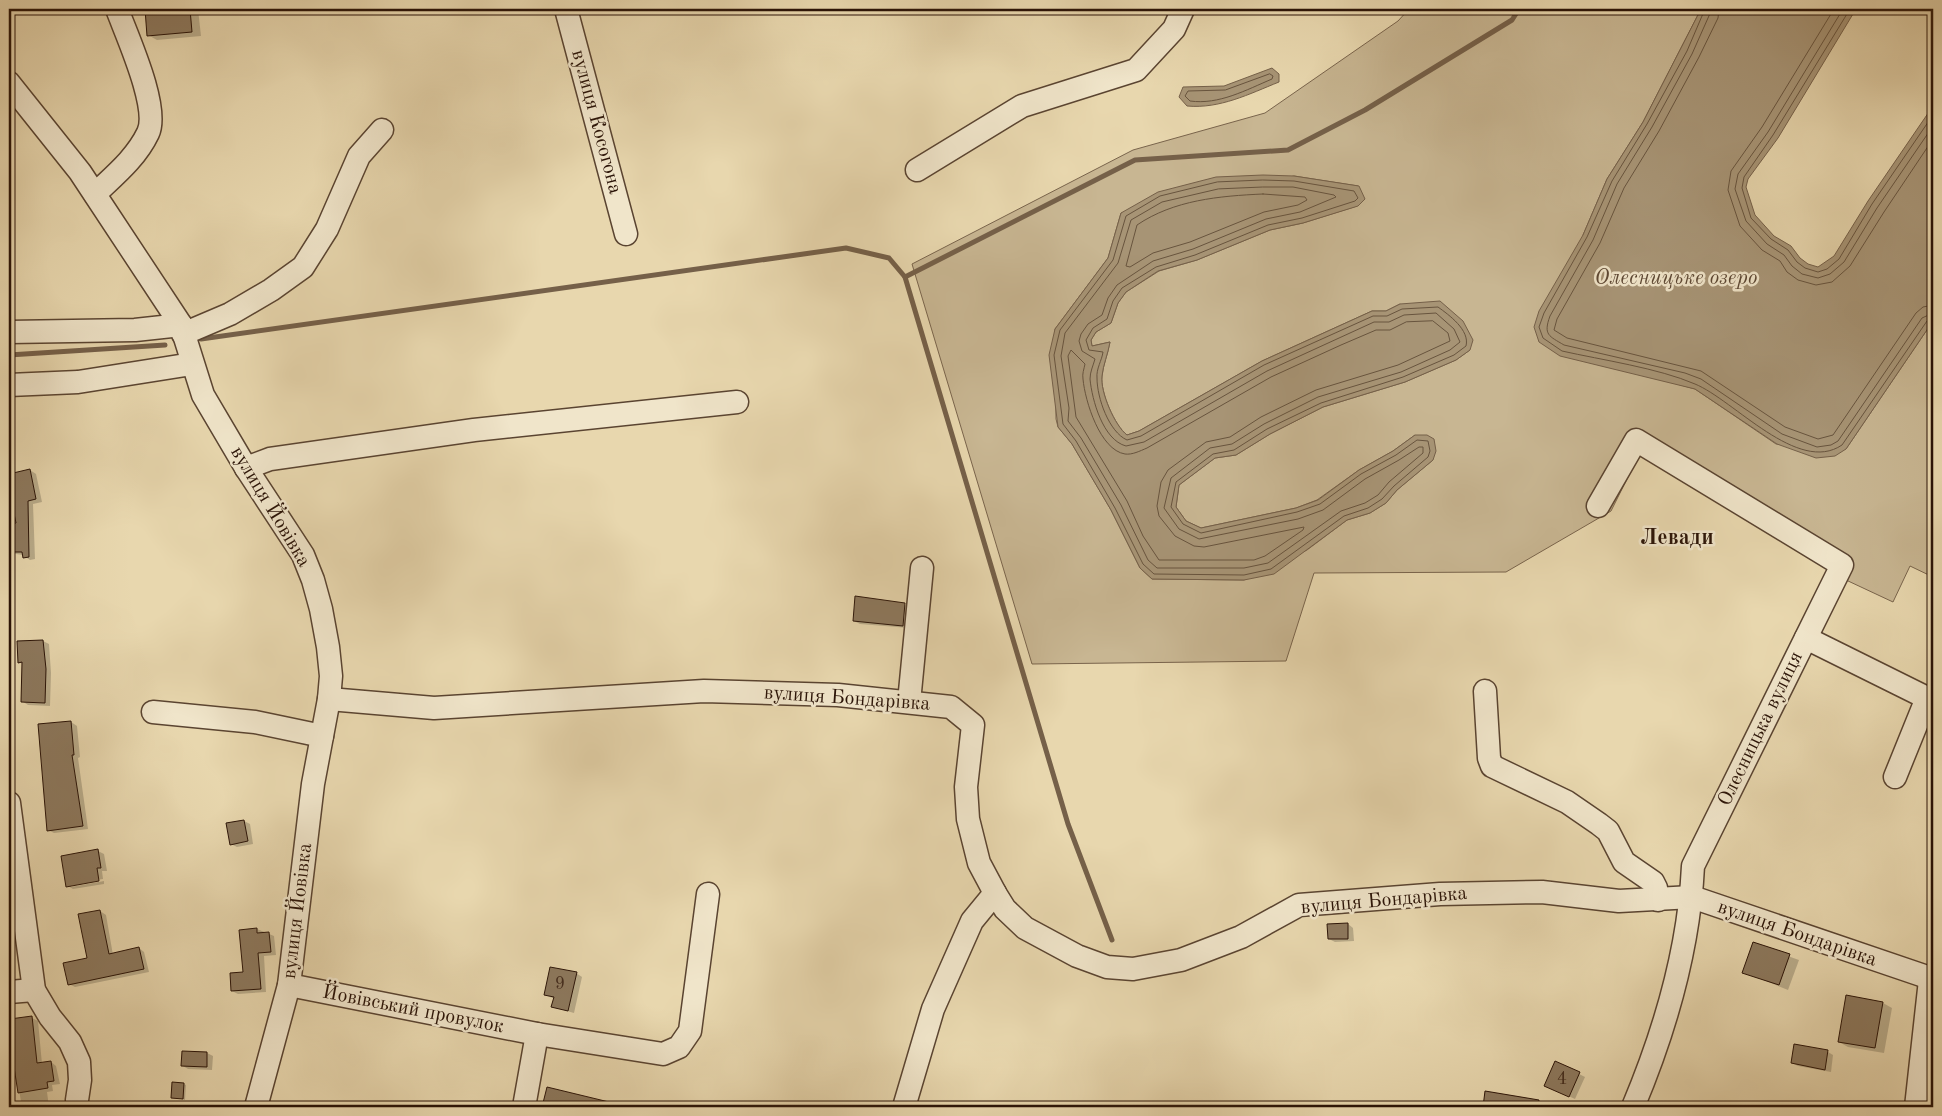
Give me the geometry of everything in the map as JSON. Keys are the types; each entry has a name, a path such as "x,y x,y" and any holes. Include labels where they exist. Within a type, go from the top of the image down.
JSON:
{"street":[{"path":"95,194 132,159 149,132 151,105 117,9"},
{"name":"вулиця Косогона","path":"566,9 626,234"},
{"path":"917,170 1022,106 1136,70 1174,29 1183,9"},
{"name":"вулиця Йовівка","path":"9,83 95,194 182,330 192,364 207,401 246,468 303,555 313,580 328,647 329,699 313,784 289,986 256,1107"},
{"path":"9,332 182,330 230,314 271,290 303,267 326,229 359,156 382,130"},
{"path":"9,384 78,382 192,364"},
{"path":"246,468 270,459 474,430 736,402"},
{"name":"Олесницька вулиця","path":"1598,506 1636,440 1842,565 1693,866 1692,897 1674,991 1646,1074 1632,1107"},
{"path":"909,702 922,568"},
{"path":"1806,638 1927,698 1895,777"},
{"path":"1485,691 1489,758 1492,766 1567,802 1599,824 1608,832 1624,862 1653,882 1658,900"},
{"name":"вулиця Бондарівка","path":"329,699 434,708 704,692 838,695 951,708 973,725 966,787 968,819 979,864 995,893 1005,909 1025,928 1076,956 1108,967 1133,969 1181,960 1241,937 1299,905 1440,894 1542,892 1619,901 1692,897 1931,980"},
{"path":"152,712 256,722 322,736"},
{"path":"9,803 11,847 34,990 50,1017 70,1042 79,1062 78,1100"},
{"path":"904,1107 933,1009 972,921 995,893"},
{"name":"Йовівський провулок","path":"289,986 537,1034 663,1054 679,1047 690,1031 708,894"},
{"path":"1916,1107 1931,980"},
{"path":"9,992 34,990"},
{"path":"524,1107 537,1034"}],"shaded area":[{"path":"1409,9 1701,9 1643,122 1607,179 1583,235 1648,376 1695,389 1776,444 1846,449 1933,321 1933,577 1910,566 1893,602 1846,580 1639,455 1611,511 1506,572 1314,573 1286,661 1032,664 912,264 1133,150 1265,113 1398,21","holes":["1294,176 1358,186 1357,206 1303,223 1270,230 1197,260 1159,271 1126,292 1118,303 1111,323 1096,332 1091,340 1092,346 1110,342 1103,372 1103,391 1113,417 1127,435 1139,431 1262,361 1372,311 1386,311 1400,304 1470,350 1456,360 1405,382 1323,407 1270,434 1236,455 1215,458 1179,485 1176,507 1186,521 1201,528 1296,508 1317,500 1359,470 1393,451 1415,435 1433,460 1397,490 1386,503 1370,513 1347,520 1307,550 1244,580 1152,579 1140,568 1111,510 1072,444 1058,427 1056,419 1055,329 1108,258 1121,213"]}],"water":[{"name":"Олесницьке озеро","path":"1701,9 1856,9 1778,138 1748,179 1746,187 1755,215 1774,236 1791,246 1800,258 1808,264 1818,267 1834,256 1868,201 1933,106 1933,321 1846,449 1835,456 1816,458 1777,444 1695,389 1560,356 1539,342 1534,327 1539,311 1583,235 1607,179 1643,122"},
{"path":"1272,68 1279,74 1279,82 1234,100 1211,105 1187,106 1179,97 1183,87 1224,86"},
{"path":"1294,176 1359,186 1365,199 1358,206 1303,223 1270,230 1197,260 1158,271 1126,292 1118,303 1111,323 1096,332 1091,340 1092,346 1110,342 1103,372 1103,391 1113,417 1127,435 1139,431 1262,361 1372,311 1386,311 1400,304 1440,301 1463,321 1473,340 1470,350 1456,360 1405,382 1323,407 1270,434 1236,455 1215,458 1179,485 1176,507 1186,521 1201,528 1296,508 1318,500 1359,470 1393,451 1415,435 1427,435 1434,439 1436,451 1433,460 1397,490 1386,503 1370,513 1347,520 1274,574 1244,580 1152,579 1140,568 1111,510 1072,444 1058,427 1049,355 1055,329 1108,258 1121,213 1158,192 1216,177"}],"building":[{"path":"145,9 190,9 192,32 147,36"},
{"path":"30,469 36,499 28,501 29,557 23,558 22,552 9,552 9,524 16,523 9,490 9,474"},
{"path":"855,596 905,603 903,626 853,621"},
{"path":"43,640 46,669 45,703 21,702 22,662 18,663 17,641"},
{"path":"71,721 74,755 72,755 83,826 47,831 38,724"},
{"path":"244,820 248,841 230,845 226,823"},
{"path":"98,849 101,868 97,868 99,881 66,887 61,856"},
{"path":"100,910 109,954 139,947 144,969 68,985 63,963 87,958 78,914"},
{"path":"1348,923 1348,939 1328,939 1327,924"},
{"path":"257,928 257,933 269,932 271,952 258,953 261,989 231,991 230,973 243,972 239,930"},
{"path":"1753,942 1790,954 1779,985 1742,973"},
{"path":"550,967 577,972 568,1011 551,1007 554,997 544,995"},
{"path":"1846,995 1883,1002 1875,1048 1838,1042"},
{"path":"32,1016 37,1063 51,1061 54,1081 47,1082 48,1088 18,1093 10,1019"},
{"path":"1794,1044 1828,1050 1825,1070 1791,1063"},
{"path":"182,1051 207,1052 207,1067 181,1066"},
{"path":"1555,1061 1580,1072 1569,1097 1544,1086"},
{"path":"172,1082 184,1083 183,1099 171,1098"},
{"path":"547,1087 609,1102 608,1107 542,1107"},
{"path":"1485,1091 1539,1100 1538,1107 1483,1107"}],"waterway":[{"path":"905,277 1135,160 1288,150 1365,110 1512,20 1519,9"},
{"path":"201,339 846,248 889,258 905,277 1068,824 1112,940"},
{"path":"9,355 165,345"}],"district":[{"name":"Левади","path":"1677,538"}]}
